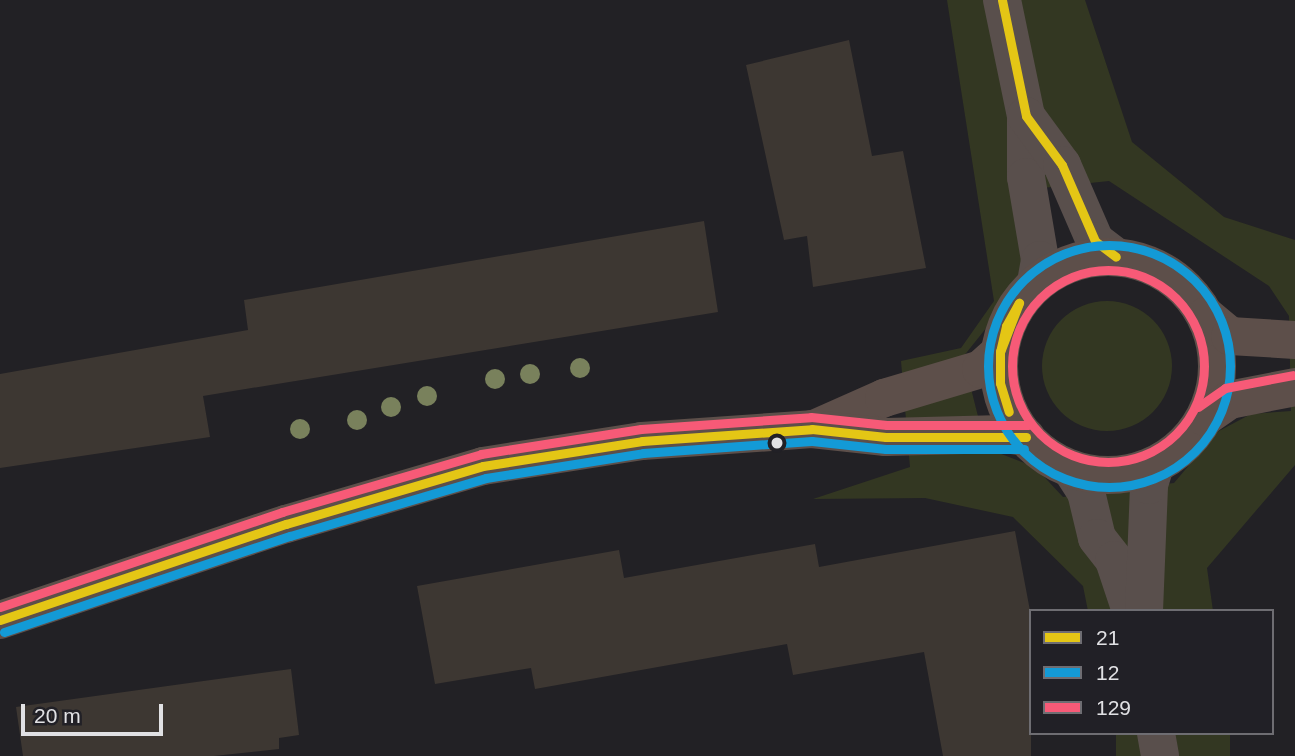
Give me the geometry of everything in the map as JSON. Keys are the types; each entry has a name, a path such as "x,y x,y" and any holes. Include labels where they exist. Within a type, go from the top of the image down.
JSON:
{"main road":[{"path":"1206,316 1217,357 1213,398 1205,417 1184,445 1155,465 1113,475 1071,469 1026,437 1009,412 1000,383 1000,352 1006,326 1036,283 1074,262 1116,257 1159,269 1178,281 1206,316 1230,336 1295,340"},
{"path":"812,429 884,398 925,389 981,369 1000,352"},
{"path":"1205,417 1229,400 1295,387"},
{"path":"0,620 286,524 483,467 642,442 812,429 886,437 1003,433 1026,437"}],"street":[{"path":"1002,0 1026,116 1026,177 1041,260 1036,283"},
{"path":"1026,116 1062,165 1095,241 1116,257"},
{"path":"1144,609 1149,485 1155,465"},
{"path":"1071,469 1086,492 1097,538 1114,560 1130,609"},
{"path":"1156,735 1160,756"}],"green space":[{"path":"947,0 1085,0 1132,142 1224,217 1295,240 1295,465 1207,568 1213,609 1088,609 1083,586 1013,517 925,498 813,499 910,467 901,361 961,348 994,301","holes":["1109,181 1269,286 1289,316 1291,411 1251,414 1217,432 1174,483 1063,497 1035,467 986,448 963,357 995,317 1023,266 1014,191"]},
{"path":"1107,301 1132,306 1153,320 1167,341 1172,366 1167,391 1153,412 1132,426 1107,431 1082,426 1061,412 1047,391 1042,366 1047,341 1061,320 1082,306"},
{"path":"1116,735 1230,735 1230,756 1116,756"}],"building":[{"path":"849,40 872,156 903,151 926,268 813,287 807,236 784,240 746,65"},
{"path":"704,221 718,312 203,396 210,437 0,468 0,374 248,330 244,300"},
{"path":"1015,531 1030,609 1031,756 943,756 924,652 793,675 787,644 535,689 531,668 435,684 417,586 619,550 624,578 815,544 819,567"},
{"path":"291,669 299,735 279,738 279,749 214,756 23,756 16,707"}],"transit line":[{"name":"21","path":"1002,0 1026,116 1062,165 1095,241 1116,257"},
{"name":"12","path":"1097,245 1121,245 1166,259 1195,280 1210,299 1221,320 1228,342 1230,366 1228,390 1221,412 1210,433 1195,452 1166,473 1144,482 1121,487 1097,487 1052,473 1032,460 1015,443 1002,423 993,401 988,378 988,354 1002,309 1015,289 1032,272 1052,259 1074,250 1097,245"},
{"name":"129","path":"1108,270 1145,278 1176,298 1196,329 1204,366 1196,403 1176,434 1145,454 1108,462 1071,454 1040,434 1020,403 1012,366 1020,329 1040,298 1071,278 1108,270"},
{"name":"21","path":"1000,352 1006,326 1019,303"},
{"name":"21","path":"1000,352 1019,303"},
{"name":"21","path":"1000,352 1000,383 1009,412"},
{"name":"129","path":"1198,407 1225,388 1293,375"},
{"name":"129","path":"0,607 282,512 481,454 641,429 811,417 887,425 1028,425"},
{"name":"21","path":"0,620 286,524 483,466 642,441 812,429 886,437 1026,437"},
{"name":"12","path":"4,632 290,536 486,478 643,453 812,441 886,449 1024,449"}]}
